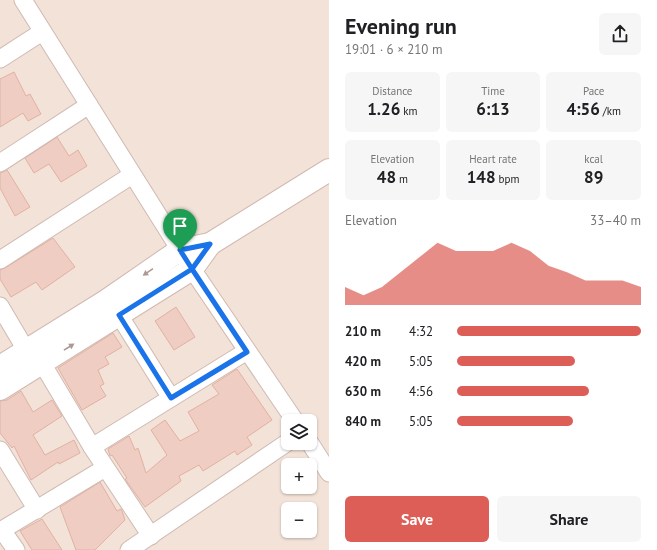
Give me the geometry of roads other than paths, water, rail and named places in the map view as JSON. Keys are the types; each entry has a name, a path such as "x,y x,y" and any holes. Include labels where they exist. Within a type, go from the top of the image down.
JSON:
{"main road":[{"path":"0,389 34,357 106,300 180,250 210,244 329,170"},
{"path":"0,367 34,357 119,315 192,269 210,244"}],"street":[{"path":"23,0 192,269 290,414"},
{"path":"0,59 42,32"},
{"path":"0,163 89,106"},
{"path":"0,260 132,174"},
{"path":"0,306 151,536"},
{"path":"119,315 171,398"},
{"path":"92,447 247,352"},
{"path":"129,550 281,447"},
{"path":"0,450 37,510"},
{"path":"314,450 329,474"},
{"path":"16,550 1,531 106,468"}]}
